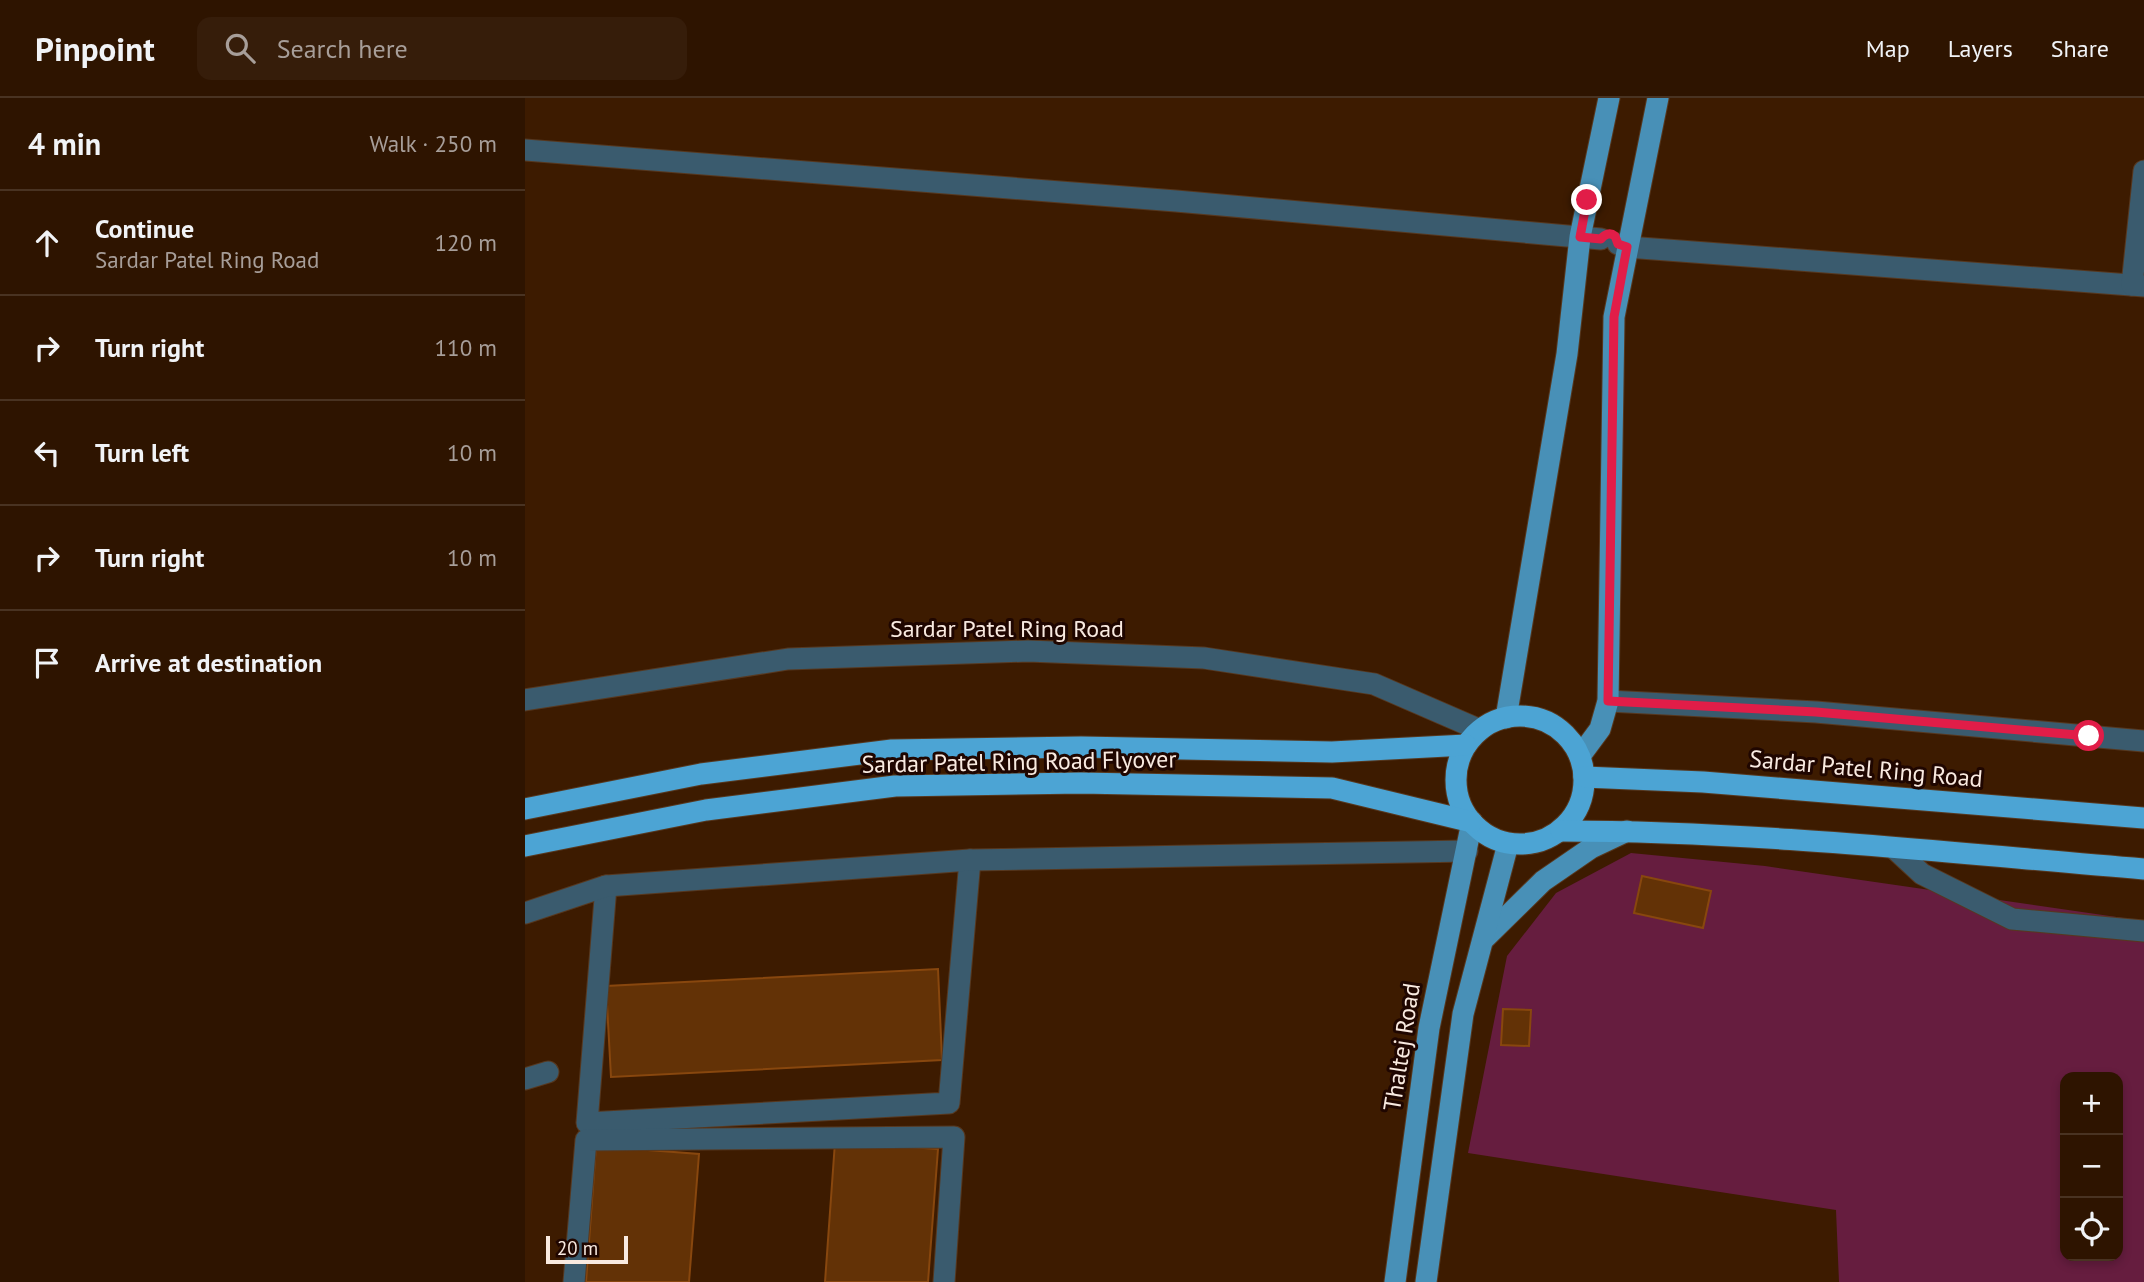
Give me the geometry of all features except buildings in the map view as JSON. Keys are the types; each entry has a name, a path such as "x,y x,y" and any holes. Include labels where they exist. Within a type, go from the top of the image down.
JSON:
{"highway":[{"path":"1517,716 1537,718 1555,726 1570,739 1582,767 1583,797 1574,816 1561,831 1545,840 1527,845 1508,844 1494,839 1472,822 1461,805 1456,785 1458,764 1473,738 1497,720 1517,716"},
{"name":"Sardar Patel Ring Road Flyover","path":"525,809 701,774 892,750 1081,747 1332,752 1473,738"},
{"name":"Sardar Patel Ring Road","path":"1582,767 1703,782 2144,818"},
{"name":"Sardar Patel Ring Road Flyover","path":"525,846 706,810 895,786 1081,783 1332,788 1472,822"},
{"path":"1561,831 1627,831 2144,869"}],"main road":[{"path":"1582,767 1600,729 1608,701 1614,317 1606,242 1609,98"},
{"path":"1506,718 1567,354 1658,98"},
{"name":"Thaltej Road","path":"1395,1282 1429,1028 1472,822"},
{"path":"1483,940 1543,881 1591,848 1627,831"},
{"path":"1426,1282 1463,1014 1508,844"}],"street":[{"path":"525,150 1163,200 1606,242 2138,286 2144,171"},
{"name":"Sardar Patel Ring Road","path":"525,700 788,659 1028,651 1204,658 1374,684 1473,738"},
{"name":"Sardar Patel Ring Road","path":"1608,701 1816,712 2144,741"},
{"path":"1895,849 1922,874 2012,919 2144,931"},
{"path":"525,913 605,886 970,860 1467,851"},
{"path":"605,886 586,1123 949,1103 970,860"},
{"path":"525,1079 548,1072"},
{"path":"574,1282 586,1140 954,1137 944,1282"}],"shaded area":[{"path":"1631,853 1765,866 2144,921 2144,1282 1839,1282 1836,1210 1468,1153 1507,956 1556,893"}],"route":[{"path":"1587,200 1580,237 1601,239 1605,235 1613,234 1618,244 1627,247 1614,317 1608,701 1816,712 2089,736"}]}
